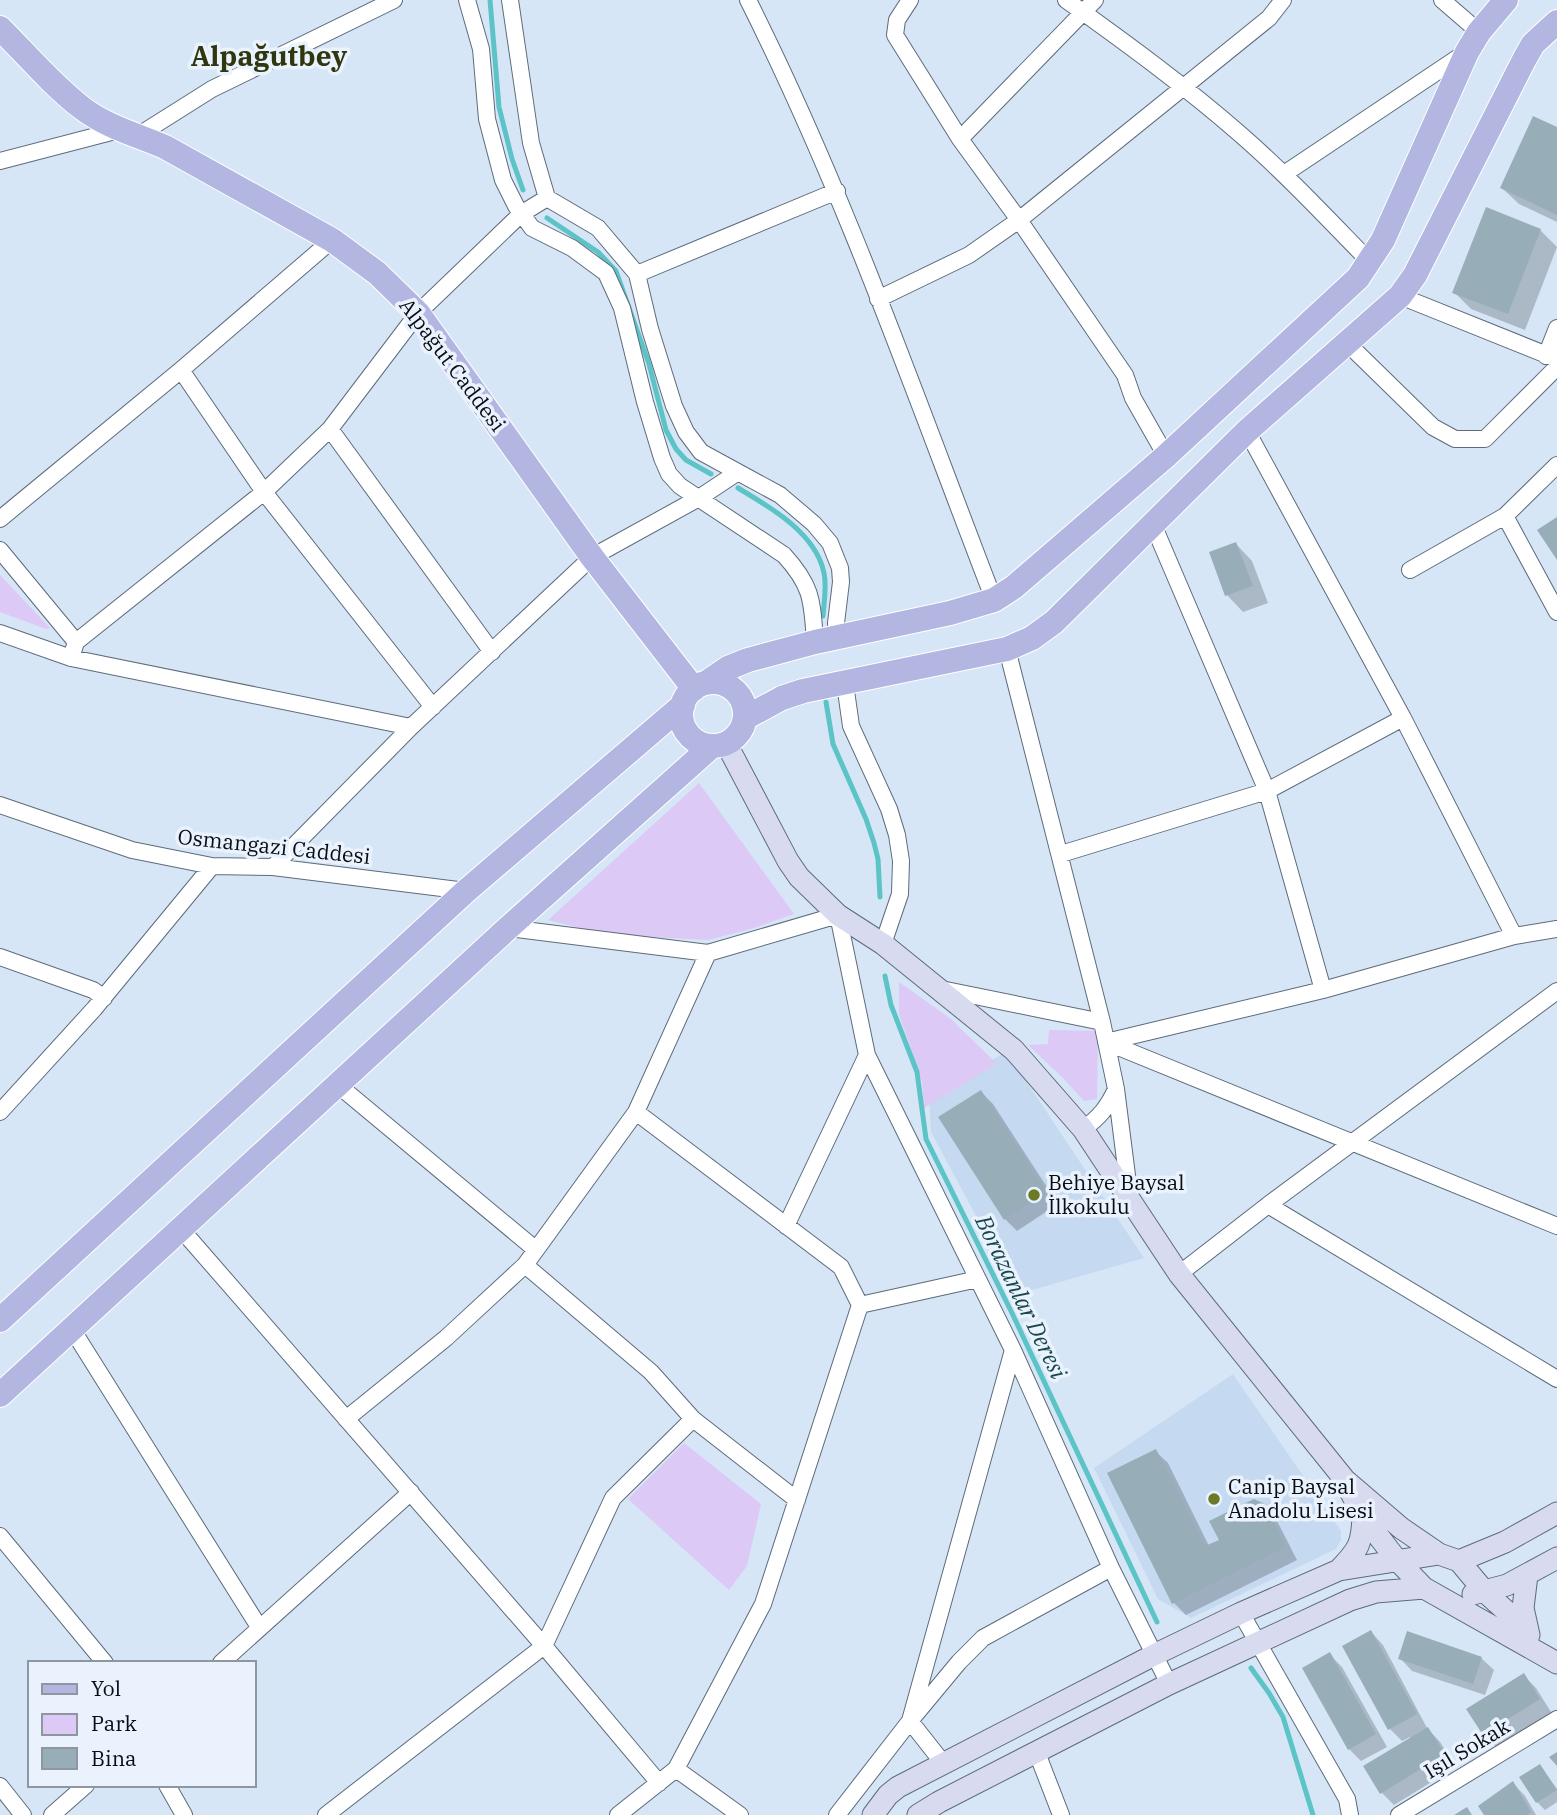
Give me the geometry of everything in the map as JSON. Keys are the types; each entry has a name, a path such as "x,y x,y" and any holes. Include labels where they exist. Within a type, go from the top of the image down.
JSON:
{"main road":[{"path":"0,1320 466,891 694,692 728,668 748,660 950,613 994,600 1014,587 1166,456 1358,278 1370,262 1383,240 1473,42 1506,0"},
{"path":"0,1395 508,928 719,744 736,737 745,718 793,694 1007,649 1032,638 1054,622 1247,431 1400,296 1415,275 1533,44 1557,22"},
{"name":"Alpağut Caddesi","path":"0,28 82,108 165,147 332,240 377,273 418,313 592,557 694,692"},
{"path":"719,744 695,740 687,733 683,723 694,692 716,682 735,690 741,698 745,718"},
{"path":"719,744 799,877 838,915 883,944 1014,1050 1083,1129 1179,1274 1345,1480 1401,1528 1439,1553 1460,1561 1485,1592 1526,1629 1548,1658"},
{"path":"1345,1480 1363,1517 1396,1559 1424,1588 1548,1658"},
{"path":"1460,1561 1505,1542 1557,1513"},
{"path":"1339,1570 1357,1551 1361,1542 1363,1517"},
{"path":"873,1815 888,1795 898,1787 1241,1613 1339,1570 1439,1553"},
{"path":"1444,1597 1485,1592 1527,1576 1557,1558"},
{"path":"1526,1629 1523,1608 1527,1576"},
{"path":"918,1815 1169,1685 1350,1600 1376,1592 1424,1588"}],"street":[{"path":"0,162 129,132 394,0"},
{"path":"467,0 481,50 487,119 496,156 503,180 521,214 532,228 572,248 606,273 622,308 645,402 669,474 680,486 784,555 807,585 826,640"},
{"path":"510,0 531,143 547,198 598,228 637,274 650,329 674,406 686,432 701,453 780,495 814,524 830,543 840,568 841,582 836,623 826,640"},
{"path":"748,0 792,87 836,191 994,600"},
{"path":"910,0 897,20 895,35 960,139 1125,375 1132,398 1166,456"},
{"path":"1066,0 1184,88 1240,134 1284,174 1370,262"},
{"path":"960,139 1095,0"},
{"path":"878,299 969,255 1019,220 1269,18 1283,0"},
{"path":"1284,174 1473,42 1442,0"},
{"path":"637,274 836,191"},
{"path":"73,650 264,492 330,429 418,313 521,214 547,198"},
{"path":"0,519 181,370 332,240"},
{"path":"1400,296 1553,361"},
{"path":"1346,342 1433,427 1455,439 1485,439 1553,361 1557,328"},
{"path":"181,370 264,492 433,707"},
{"path":"330,429 492,652"},
{"path":"1247,431 1403,718 1514,936"},
{"path":"1410,570 1505,516 1557,465"},
{"path":"272,867 411,727 592,557 699,498 738,472"},
{"path":"1505,516 1557,612"},
{"path":"1153,522 1267,791 1323,990"},
{"path":"0,550 73,650"},
{"path":"0,633 411,727"},
{"path":"1007,649 1102,1022 1116,1089 1130,1199"},
{"path":"845,684 851,726 889,809 901,861 900,894 883,944"},
{"path":"1061,854 1267,791 1403,718"},
{"name":"Osmangazi Caddesi","path":"0,805 132,850 212,866 272,867 466,891"},
{"path":"0,1112 104,998 212,866"},
{"path":"508,928 708,953 838,915 867,1055 1013,1350 1111,1568 1169,1685"},
{"path":"1106,1042 1323,990 1514,936 1557,929"},
{"path":"346,1419 446,1338 525,1265 636,1112 708,953"},
{"path":"0,957 93,990 104,998"},
{"path":"941,989 1102,1022"},
{"path":"1179,1274 1350,1142 1557,991"},
{"path":"1106,1042 1557,1226"},
{"path":"786,1226 867,1055"},
{"path":"338,1085 535,1249"},
{"path":"1083,1129 1097,1120 1116,1089"},
{"path":"618,1815 676,1769 763,1604 860,1305 841,1267 636,1112"},
{"path":"1268,1205 1557,1379"},
{"path":"181,1229 544,1646 659,1783"},
{"path":"525,1265 651,1372 693,1419 797,1500"},
{"path":"860,1305 978,1279"},
{"path":"72,1329 259,1627"},
{"path":"910,1721 1013,1350"},
{"path":"326,1815 544,1646 613,1498 693,1419"},
{"path":"223,1661 411,1492"},
{"path":"0,1536 103,1661"},
{"path":"836,1815 959,1662 983,1639 1111,1568"},
{"path":"1241,1613 1348,1799 1350,1815"},
{"name":"Işıl Sokak","path":"1399,1815 1557,1719"},
{"path":"910,1721 943,1763"},
{"path":"1037,1753 1061,1815"},
{"path":"676,1769 740,1815"},
{"path":"0,1786 23,1815"},
{"path":"52,1815 84,1787"},
{"path":"168,1787 184,1815"}],"shaded area":[{"name":"Behiye Baysal İlkokulu","path":"1002,1054 1016,1066 1144,1258 1018,1294 931,1132 929,1098"},
{"name":"Canip Baysal Anadolu Lisesi","path":"1233,1374 1341,1531 1341,1540 1336,1549 1191,1618 1158,1599 1094,1468"}],"green space":[{"path":"0,575 50,628 46,629 0,612"},
{"path":"699,783 794,914 708,940 609,935 548,920"},
{"path":"899,982 951,1019 997,1064 924,1108 922,1081 899,1014"},
{"path":"1049,1030 1098,1031 1097,1099 1084,1101 1028,1045 1048,1044"},
{"path":"684,1443 761,1504 747,1566 729,1590 628,1499"}],"building":[{"path":"1533,116 1557,127 1557,215 1500,188"},
{"path":"1486,207 1541,229 1508,314 1452,293"},
{"path":"1557,517 1557,560 1537,530"},
{"path":"1236,542 1253,586 1225,596 1209,552"},
{"path":"981,1090 1047,1192 1004,1220 938,1117"},
{"path":"1156,1449 1205,1546 1219,1540 1209,1521 1254,1499 1265,1504 1286,1547 1172,1604 1107,1473"},
{"path":"1371,1630 1417,1714 1388,1730 1342,1646"},
{"path":"1407,1631 1482,1657 1473,1684 1398,1659"},
{"path":"1330,1652 1376,1734 1348,1750 1302,1668"},
{"path":"1524,1673 1540,1699 1483,1735 1466,1709"},
{"path":"1428,1727 1445,1754 1380,1794 1363,1766"},
{"path":"1557,1752 1557,1766 1549,1757"},
{"path":"1540,1764 1557,1790 1536,1803 1519,1777"},
{"path":"1513,1781 1531,1812 1528,1815 1484,1815 1478,1806"},
{"path":"1467,1807 1472,1815 1454,1815"}],"waterway":[{"name":"Borazanlar Deresi","path":"490,0 499,107 523,190"},
{"name":"Borazanlar Deresi","path":"547,218 598,252 616,271 649,364 666,430 676,449 686,460 711,474"},
{"name":"Borazanlar Deresi","path":"738,488 790,523 812,546 825,578 823,616"},
{"name":"Borazanlar Deresi","path":"826,702 833,744 874,843 878,859 880,897"},
{"name":"Borazanlar Deresi","path":"885,976 891,1005 917,1072 926,1139 1011,1311 1157,1622"},
{"name":"Borazanlar Deresi","path":"1251,1668 1283,1717 1313,1815"}],"place":[{"name":"Behiye Baysal İlkokulu","path":"1034,1195"},
{"name":"Canip Baysal Anadolu Lisesi","path":"1214,1499"}],"district":[{"name":"Alpağutbey","path":"269,56"}]}
